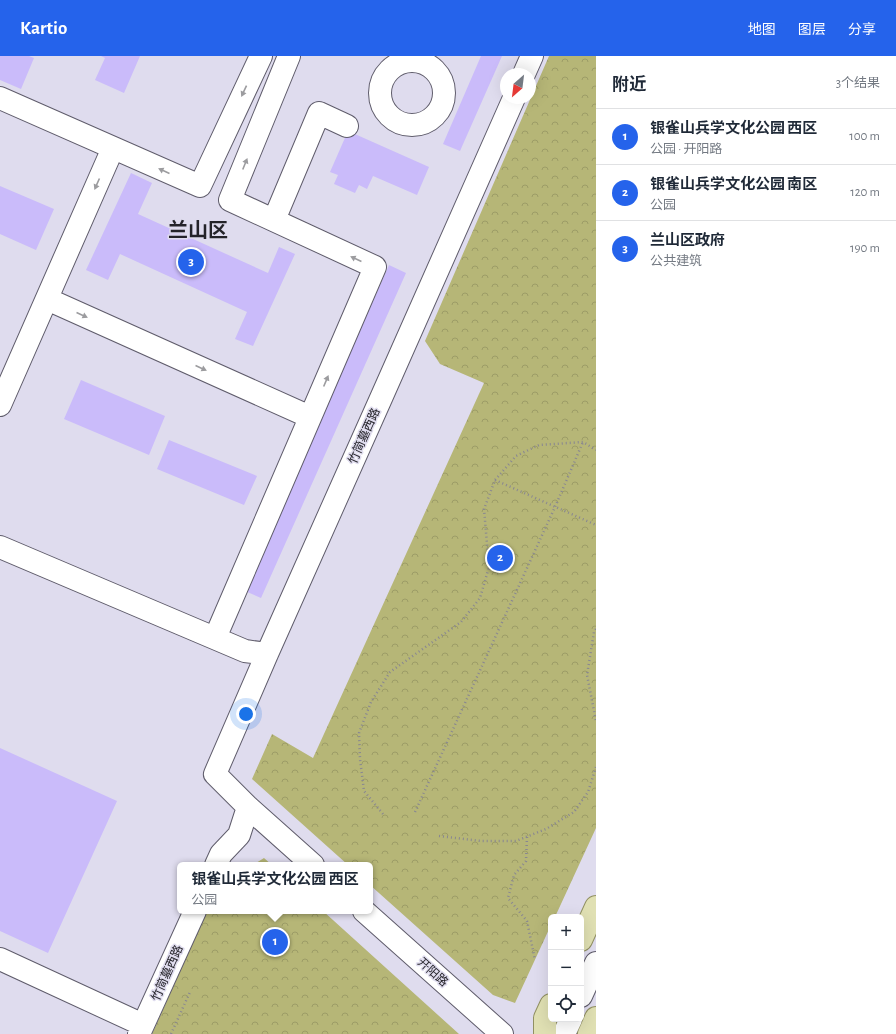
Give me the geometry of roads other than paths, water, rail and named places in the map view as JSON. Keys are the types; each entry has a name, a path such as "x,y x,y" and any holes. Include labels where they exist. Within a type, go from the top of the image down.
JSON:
{"main road":[{"path":"584,933 596,907"},
{"path":"545,1034 545,1018 548,1012"},
{"path":"588,1034 596,1018"}],"street":[{"path":"0,98 200,186 260,56"},
{"path":"215,638 375,267 230,200 289,56"},
{"path":"527,68 532,56"},
{"name":"竹简墓西路","path":"248,807 215,774 511,104"},
{"path":"274,220 318,113 347,126"},
{"path":"0,405 113,148"},
{"path":"47,299 310,417"},
{"path":"0,547 245,651 267,654"},
{"path":"217,862 221,854 239,835 248,807 310,862"},
{"name":"竹简墓西路","path":"141,1030 194,914"},
{"name":"开阳路","path":"367,914 502,1034"},
{"path":"0,959 141,1030"},
{"path":"584,989 596,963"},
{"path":"564,1034 570,1022"}],"place":[{"name":"兰山区政府","path":"191,262"},
{"name":"银雀山兵学文化公园 南区","path":"500,558"},
{"name":"银雀山兵学文化公园 西区","path":"275,942"}],"district":[{"name":"兰山区","path":"198,231"}]}
